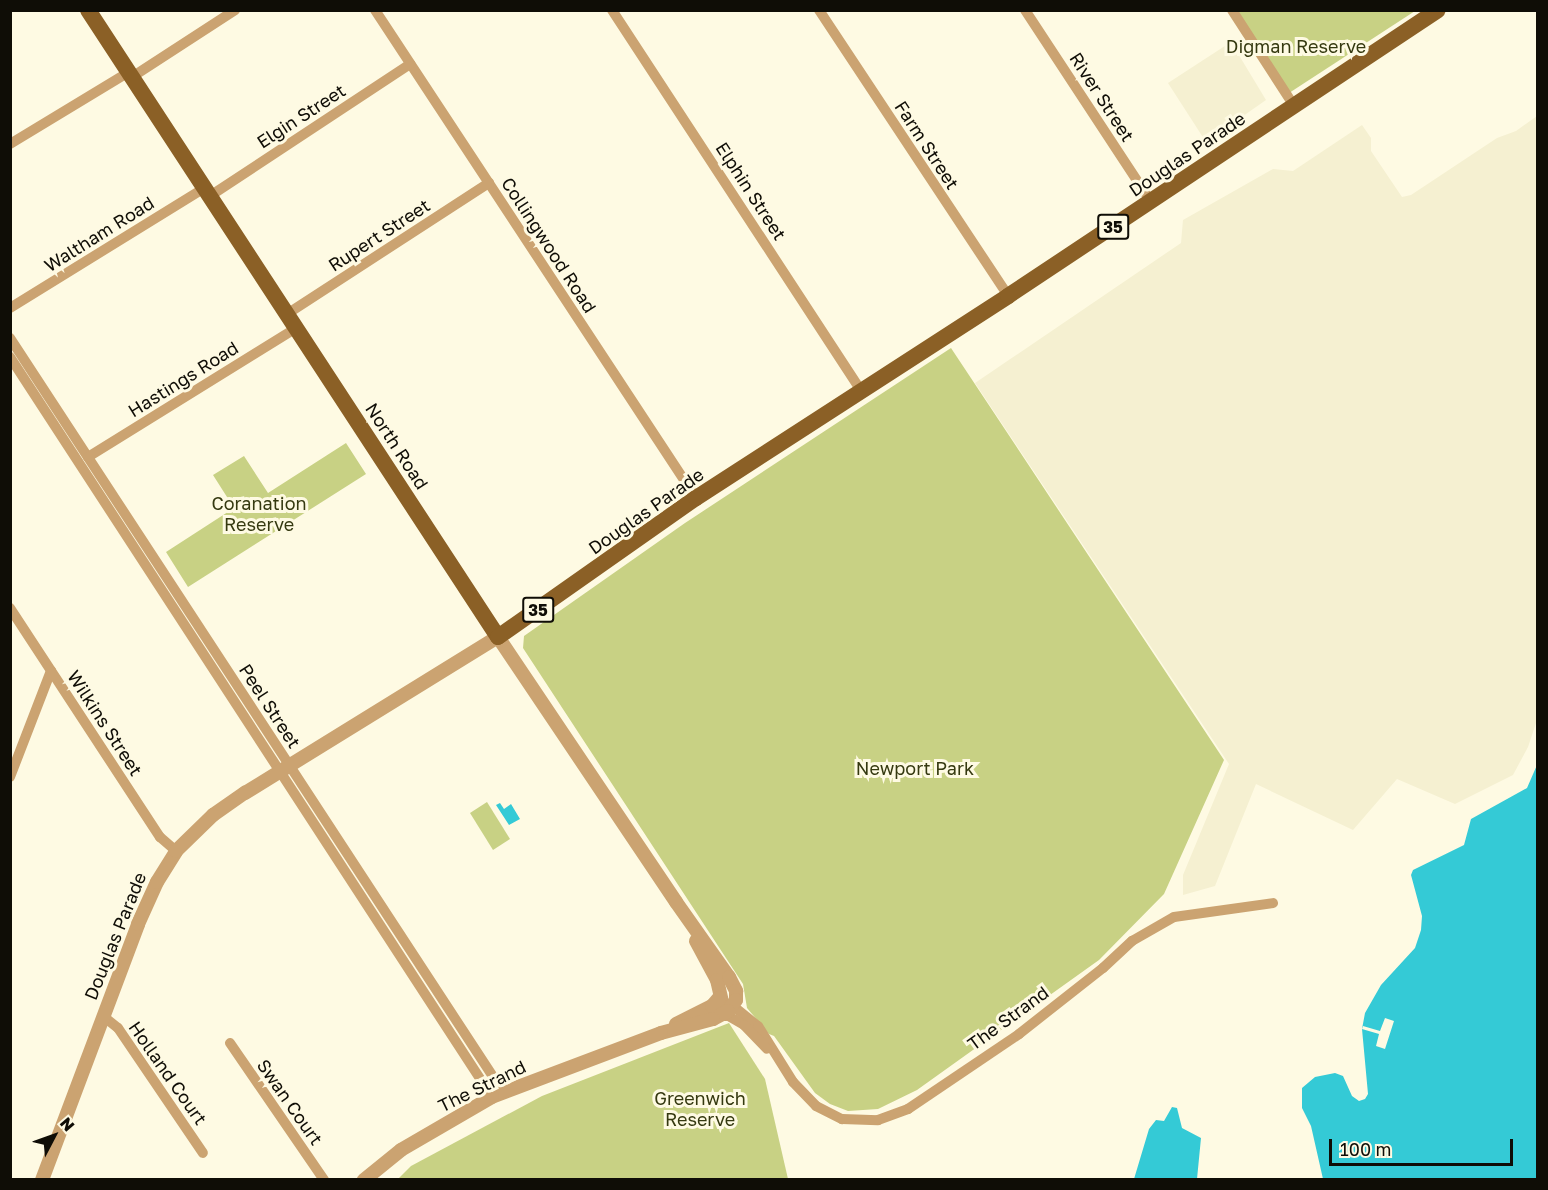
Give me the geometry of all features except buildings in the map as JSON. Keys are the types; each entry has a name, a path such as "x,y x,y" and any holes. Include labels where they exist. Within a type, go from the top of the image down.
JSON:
{"main road":[{"name":"North Road","path":"88,10 498,637"},
{"name":"Douglas Parade","path":"498,637 696,498 1151,202 1438,10"}],"street":[{"path":"10,144 235,10"},
{"name":"Collingwood Road","path":"375,10 696,498"},
{"name":"Elphin Street","path":"612,10 861,390"},
{"name":"Farm Street","path":"819,10 1008,296"},
{"name":"River Street","path":"1025,10 1151,202"},
{"path":"1232,10 1294,106"},
{"name":"Elgin Street","path":"207,192 410,64"},
{"name":"Rupert Street","path":"291,321 489,183"},
{"name":"Waltham Road","path":"10,308 207,192"},
{"name":"Hastings Road","path":"88,457 291,321"},
{"name":"Peel Street","path":"10,338 88,457 284,768"},
{"name":"Peel Street","path":"10,357 498,1094"},
{"name":"Wilkins Street","path":"10,608 160,837 176,851"},
{"name":"Douglas Parade","path":"42,1179 147,903 156,882 176,851 213,815 284,768 498,637"},
{"name":"North Road","path":"498,637 732,982 736,995 729,1010"},
{"path":"10,777 51,670"},
{"name":"North Road","path":"676,902 717,980 719,998"},
{"name":"The Strand","path":"661,1033 712,1006 719,998 729,1010 758,1026 799,1089 826,1113 860,1122 893,1116 1036,1022 1132,941 1174,917 1273,903"},
{"name":"The Strand","path":"364,1179 401,1150 498,1094 661,1033 699,1024 729,1010"},
{"name":"Holland Court","path":"103,1016 118,1028 203,1153"},
{"name":"Swan Court","path":"230,1043 324,1179"}],"shaded area":[{"path":"1231,42 1266,100 1206,142 1168,83"},
{"path":"1537,116 1538,717 1528,747 1513,775 1455,804 1397,779 1353,830 1256,784 1215,886 1183,895 1183,875 1229,764 975,383 1181,243 1183,220 1273,169 1293,171 1362,125 1371,138 1371,151 1402,197 1411,195 1497,138 1516,131"}],"green space":[{"name":"Digman Reserve","path":"1231,11 1415,11 1286,95"},
{"name":"Newport Park","path":"951,348 1224,760 1164,894 1099,960 917,1090 878,1109 848,1111 830,1104 815,1093 774,1036 769,1034 747,1008 743,984 523,648 524,636 685,523"},
{"name":"Coranation Reserve","path":"346,443 366,474 188,587 166,552 234,508 213,475 244,456 268,493"},
{"path":"487,802 510,839 493,850 470,813"},
{"name":"Greenwich Reserve","path":"729,1023 765,1079 788,1179 398,1179 411,1166 542,1096"}],"water":[{"path":"1537,765 1537,1179 1323,1179 1311,1126 1302,1108 1302,1088 1315,1077 1335,1073 1343,1076 1352,1096 1359,1101 1365,1099 1368,1094 1362,1029 1365,1013 1381,985 1415,948 1421,930 1422,916 1411,875 1413,870 1464,845 1471,819 1527,788"},
{"path":"500,803 504,809 511,804 520,819 509,825 496,805"},
{"path":"1172,1107 1177,1108 1182,1128 1201,1138 1197,1179 1134,1179 1149,1129 1156,1120 1164,1121"}],"pier":[{"path":"1385,1018 1394,1021 1385,1049 1376,1046 1379,1034 1362,1029 1363,1026 1380,1031"}]}
